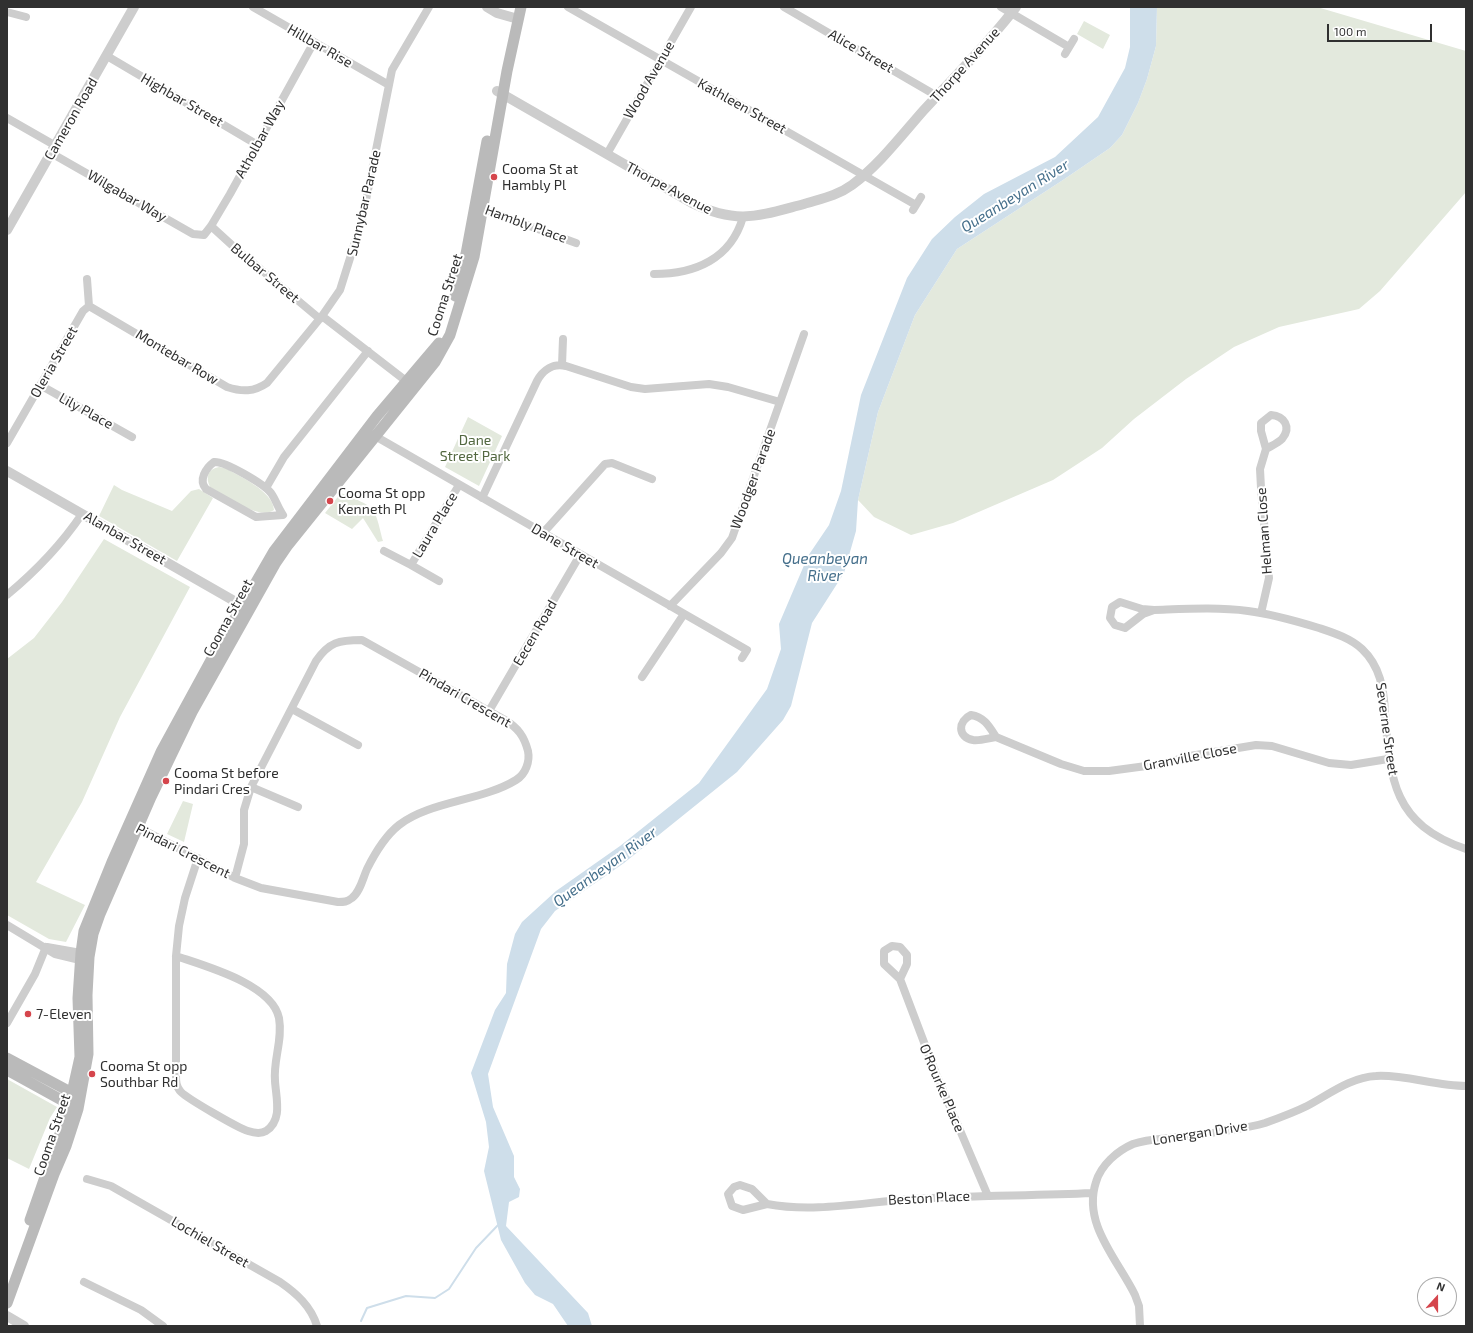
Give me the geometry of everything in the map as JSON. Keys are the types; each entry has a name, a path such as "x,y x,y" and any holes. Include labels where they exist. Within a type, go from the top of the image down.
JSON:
{"main road":[{"name":"Cooma Street","path":"297,527 342,461 394,398 410,385 441,353 450,335 472,264 479,207 514,14 521,7"},
{"name":"Cooma Street","path":"7,1303 17,1274 29,1221 51,1173 66,1146 75,1101 88,1054 87,995 83,956 84,930 134,825 165,745 211,660 246,608 272,554 375,436 410,385"},
{"path":"342,461 364,439 375,436 381,420 394,398"},
{"path":"7,1058 75,1101"},
{"path":"7,1070 75,1101"}],"street":[{"name":"Cameron Road","path":"7,230 54,150 134,7"},
{"name":"Hillbar Rise","path":"252,7 389,85"},
{"name":"Sunnybar Parade","path":"267,383 321,317 340,290 349,266 362,220 392,70 429,7"},
{"path":"487,7 497,13 514,14"},
{"name":"Kathleen Street","path":"568,7 917,204"},
{"name":"Wood Avenue","path":"607,154 691,7"},
{"name":"Alice Street","path":"784,7 911,79 937,96"},
{"path":"1001,7 1014,10 1067,50 1074,39"},
{"name":"Thorpe Avenue","path":"500,93 705,209 718,214 743,218 768,214 838,193 851,186 864,175 1014,10"},
{"path":"7,12 26,17"},
{"name":"Atholbar Way","path":"204,235 211,226 314,42"},
{"name":"Highbar Street","path":"107,56 256,144"},
{"name":"Wilgabar Way","path":"7,118 54,150 193,234 204,235"},
{"name":"Hambly Place","path":"479,207 576,243"},
{"path":"654,274 682,272 704,264 727,249 734,240 743,218"},
{"name":"Bulbar Street","path":"211,226 234,247 321,317 368,351 410,385"},
{"path":"87,279 89,306"},
{"name":"Montebar Row","path":"89,306 227,387 244,391 260,388 267,383"},
{"name":"Oleria Street","path":"7,443 83,312 89,306"},
{"name":"Woodger Parade","path":"670,606 721,553 732,538 804,334"},
{"path":"562,365 563,339"},
{"path":"266,488 284,457 368,351"},
{"path":"482,498 540,376 548,369 562,365 631,387 645,388 709,384 728,387 780,402"},
{"name":"Lily Place","path":"40,385 132,437"},
{"name":"Dane Street","path":"375,436 747,650 742,658"},
{"name":"Helman Close","path":"1261,613 1269,578 1260,488 1260,469 1266,450"},
{"path":"283,515 277,514 261,518 252,516 210,492 203,486 202,480 210,466 214,462 219,462 266,488 272,494 283,515 297,527"},
{"path":"543,533 606,464 612,463 652,480"},
{"name":"Alanbar Street","path":"7,471 246,608"},
{"name":"Laura Place","path":"411,565 459,485"},
{"path":"7,596 47,559 68,535 82,514"},
{"name":"Laura Place","path":"384,551 439,581"},
{"name":"Eecen Road","path":"489,711 580,555"},
{"name":"Severne Street","path":"1154,610 1142,614 1133,623 1125,628 1115,626 1110,618 1111,609 1116,604 1125,602 1142,609 1154,610 1215,610 1261,613 1336,634 1350,640 1362,649 1377,669 1381,680 1384,697 1388,760 1395,786 1401,798 1414,817 1433,834 1466,849"},
{"path":"1130,605 1135,612 1133,623"},
{"path":"642,676 684,614"},
{"name":"Pindari Crescent","path":"134,825 235,878 261,888 338,902 347,902 353,898 378,849 399,825 422,813 471,798 517,779 527,768 529,755 525,738 514,726 362,640 339,642 330,645 323,650 316,661 251,787 244,810 244,844 235,878"},
{"path":"292,709 358,745"},
{"name":"Granville Close","path":"996,737 1061,764 1084,771 1109,771 1161,764 1190,756 1256,745 1272,746 1329,763 1351,765 1388,760"},
{"path":"251,787 298,807"},
{"path":"176,956 222,973 264,994 279,1017 280,1046 274,1074 278,1114 276,1121 265,1131 260,1133 247,1131 188,1097 178,1087 176,1075 176,956 178,926 198,858"},
{"path":"7,925 46,947 83,956"},
{"path":"7,1023 35,974 46,947"},
{"name":"O'Rourke Place","path":"900,979 936,1074 988,1196"},
{"name":"Lonergan Drive","path":"1140,1326 1139,1306 1135,1295 1097,1228 1092,1206 1092,1194 1101,1170 1111,1159 1134,1144 1262,1123 1286,1116 1352,1082 1366,1077 1396,1077 1447,1086 1466,1086"},
{"name":"Lochiel Street","path":"87,1179 111,1186 280,1282 295,1293 305,1304 317,1326"},
{"name":"Beston Place","path":"767,1204 788,1208 814,1208 893,1200 1092,1194"},
{"path":"84,1282 141,1310 163,1326"},
{"path":"7,1316 24,1326"}],"green space":[{"path":"1157,7 1317,7 1466,51 1466,192 1380,291 1359,309 1279,327 1234,347 1186,379 1134,419 1102,448 1053,480 953,523 911,535 874,517 858,500 878,412 915,315 957,249 1110,148 1122,135 1138,103 1147,79 1156,46"},
{"path":"1084,21 1110,35 1103,49 1077,34"},
{"name":"Dane Street Park","path":"468,417 502,436 479,486 445,467"},
{"path":"215,468 225,468 262,490 272,503 274,510 259,512 251,510 210,487 208,483 208,474"},
{"path":"114,485 122,490 172,511 191,491 199,489 213,498 177,561 99,516"},
{"path":"341,493 367,505 372,509 378,520 383,541 378,542 363,518 352,529 325,513"},
{"path":"104,539 190,587 120,717 82,802 36,882 85,905 66,942 49,939 7,915 7,659 34,638 62,602"},
{"path":"183,801 193,804 184,842 167,834"},
{"path":"7,1079 57,1107 50,1118 29,1169 7,1158"}],"water":[{"name":"Queanbeyan River","path":"1130,7 1157,7 1156,46 1147,79 1138,103 1122,135 1110,148 957,249 915,315 878,412 858,500 856,531 844,573 812,623 791,706 783,720 737,772 624,863 555,911 541,929 488,1074 493,1107 514,1156 514,1177 520,1189 519,1197 509,1202 506,1226 588,1313 592,1326 568,1326 553,1304 535,1295 525,1283 501,1240 484,1171 489,1147 486,1122 471,1073 495,1010 506,993 507,964 515,934 522,922 556,891 620,846 699,783 767,689 781,649 779,624 808,556 829,525 841,491 861,395 907,278 932,239 955,217 984,194 1055,157 1098,117 1125,68 1130,47"}],"waterway":[{"path":"361,1321 367,1308 406,1296 435,1298 449,1289 476,1248 500,1223"}],"place":[{"name":"Cooma St at Hambly Pl","path":"494,177"},
{"name":"Cooma St opp Kenneth Pl","path":"330,501"},
{"name":"Cooma St before Pindari Cres","path":"166,781"},
{"name":"7-Eleven","path":"28,1014"},
{"name":"Cooma St opp Southbar Rd","path":"92,1074"}]}
